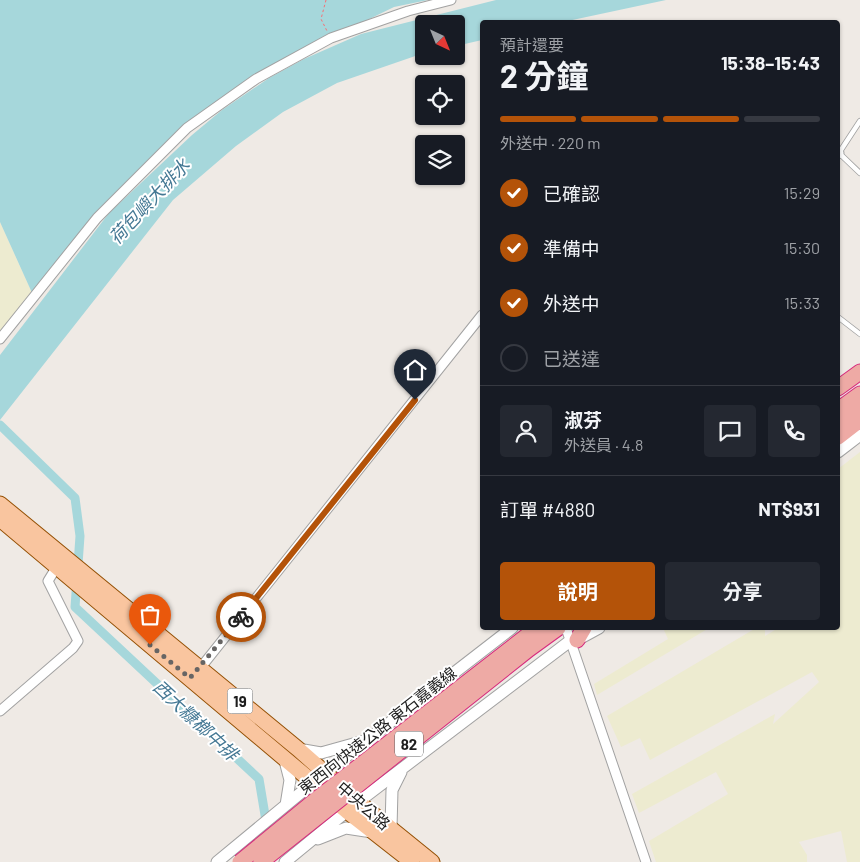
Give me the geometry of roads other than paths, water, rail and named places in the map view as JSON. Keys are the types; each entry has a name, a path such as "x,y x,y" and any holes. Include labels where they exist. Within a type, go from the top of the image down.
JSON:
{"highway":[{"path":"840,387 860,372"},
{"path":"840,409 860,394"},
{"path":"840,422 860,407"},
{"path":"840,435 860,420"},
{"name":"東西向快速公路 東石嘉義線","path":"240,862 321,796 534,630"},
{"name":"東西向快速公路 東石嘉義線","path":"261,862 555,630"}],"main road":[{"name":"19","path":"0,504 62,566"},
{"name":"19","path":"0,519 62,566"},
{"name":"中央公路","path":"62,566 195,673 326,772 374,832 412,862"},
{"name":"中央公路","path":"195,673 284,757 314,782 390,828 432,862"}],"street":[{"path":"0,339 97,218 187,128 256,79 331,38 408,11 450,0"},
{"path":"195,673 480,317"},
{"path":"840,379 860,364"},
{"path":"840,450 860,435"},
{"path":"0,711 73,648 78,641 48,581 62,566"},
{"path":"217,862 326,772 370,740 509,630"},
{"path":"287,860 353,806 577,636 593,630"},
{"path":"577,636 646,862"},
{"path":"298,749 321,753 370,740"},
{"path":"284,757 290,780 284,807"},
{"path":"390,828 392,790 402,769"},
{"path":"307,844 346,828 374,832"}],"lane":[{"path":"840,151 860,121"},
{"path":"840,156 860,173"},
{"path":"840,319 860,334"}],"water":[{"path":"0,0 428,0 394,7 277,64 173,136 33,295 0,222"},
{"path":"496,0 666,0 572,20 480,20 480,40 465,44 465,15 436,15"},
{"name":"荷包嶼大排水","path":"415,20 415,56 337,83 283,112 236,146 173,200 0,420 0,355 109,213 192,135 222,110 269,78 304,59 361,34"}],"waterway":[{"name":"西大糠榔中排","path":"0,425 75,498 80,536 75,607 259,779 267,827"}]}
